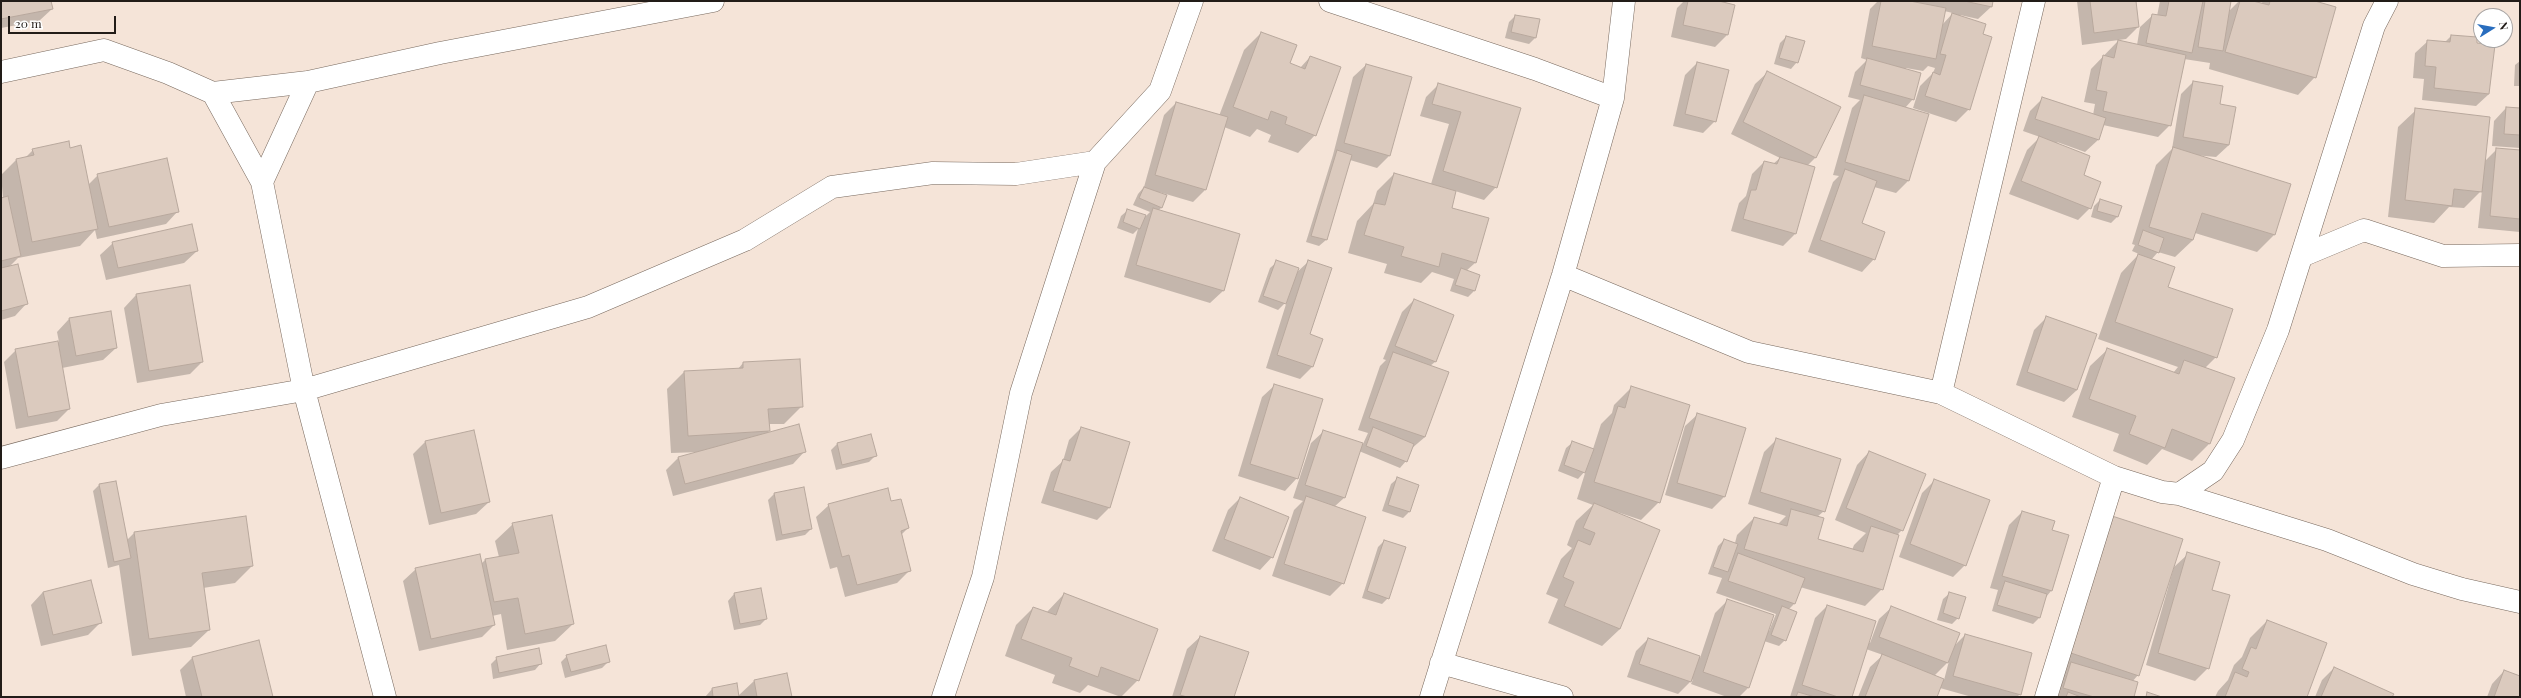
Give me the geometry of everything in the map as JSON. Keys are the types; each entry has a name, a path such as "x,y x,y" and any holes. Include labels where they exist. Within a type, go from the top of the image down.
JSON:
{"street":[{"path":"1,72 104,50 168,73 212,93 308,82 440,53 713,1"},
{"path":"943,697 982,577 1021,393 1095,162 1160,91 1192,1"},
{"path":"1330,1 1535,69 1613,98"},
{"path":"1431,697 1563,275 1613,98 1624,1"},
{"path":"1941,393 2034,1"},
{"path":"2179,494 2213,471 2233,440 2278,330 2304,255 2374,26 2387,1"},
{"path":"262,182 308,82"},
{"path":"212,93 262,182 304,390 385,697"},
{"path":"1,458 161,415 304,390 588,307 745,240 832,188 933,173 1016,174 1095,162"},
{"path":"2304,255 2364,230 2443,256 2520,255"},
{"path":"1563,275 1749,352 1941,393 2114,477 2162,492 2179,494 2327,540 2413,574 2462,589 2520,602"},
{"path":"2046,697 2114,477"},
{"path":"1442,663 1562,697"}],"building":[{"path":"1,1 51,1 53,9 1,19"},
{"path":"1688,1 1719,1 1735,5 1728,35 1683,25"},
{"path":"1881,1 1910,1 1946,8 1936,59 1872,46"},
{"path":"1964,1 1993,1 1992,7"},
{"path":"2090,1 2136,1 2139,27 2094,33"},
{"path":"2169,1 2203,1 2192,53 2146,43 2152,14 2166,16"},
{"path":"2205,1 2231,1 2223,51 2198,47"},
{"path":"2240,1 2253,1 2269,5 2270,1 2315,1 2336,7 2316,78 2225,52"},
{"path":"1952,13 1986,24 1983,34 1992,37 1970,110 1925,96 1933,72 1940,75 1946,55 1940,54"},
{"path":"1515,15 1540,19 1536,38 1511,32"},
{"path":"1261,32 1297,45 1290,63 1305,69 1310,56 1341,67 1316,136 1285,124 1287,117 1271,111 1268,120 1233,107"},
{"path":"2451,35 2473,37 2473,48 2495,48 2489,94 2434,88 2436,67 2425,66 2427,40 2450,42"},
{"path":"1786,36 1805,41 1798,63 1779,58"},
{"path":"2118,40 2186,55 2171,126 2103,111 2107,92 2096,90 2103,55 2114,58"},
{"path":"1867,58 1921,73 1914,100 1860,85"},
{"path":"1697,62 1729,70 1716,122 1685,114"},
{"path":"1366,64 1412,77 1390,156 1344,143"},
{"path":"1767,71 1841,107 1816,158 1743,122"},
{"path":"2193,81 2223,86 2220,104 2236,107 2229,145 2183,137"},
{"path":"1438,83 1521,108 1497,188 1443,171 1461,112 1432,104"},
{"path":"1864,95 1929,114 1909,181 1845,162"},
{"path":"2042,97 2106,118 2099,140 2035,119"},
{"path":"1176,102 1228,117 1206,190 1155,175"},
{"path":"2506,107 2520,108 2520,135 2504,134"},
{"path":"2415,108 2490,117 2482,192 2454,189 2452,206 2405,200"},
{"path":"2039,136 2090,156 2084,175 2101,182 2091,209 2021,181"},
{"path":"69,141 70,148 81,145 98,229 32,242 16,159 34,155 32,149"},
{"path":"2173,147 2291,184 2275,235 2202,213 2193,240 2149,227"},
{"path":"2496,148 2520,150 2520,219 2490,216"},
{"path":"1337,150 1352,155 1327,240 1311,236"},
{"path":"1780,157 1815,167 1796,234 1743,219 1751,190 1756,190 1764,161 1777,164"},
{"path":"167,158 179,212 109,227 97,174"},
{"path":"1845,169 1877,181 1862,223 1885,232 1875,260 1820,240"},
{"path":"1394,173 1456,191 1452,208 1489,218 1476,263 1442,253 1439,267 1401,256 1404,247 1364,235 1374,203 1385,205"},
{"path":"1144,187 1167,195 1162,208 1139,198"},
{"path":"8,196 21,256 1,261 1,198"},
{"path":"2100,199 2122,206 2118,217 2097,211"},
{"path":"1153,208 1240,234 1224,291 1136,265"},
{"path":"1127,209 1146,215 1140,229 1123,222"},
{"path":"192,224 198,251 118,268 112,242"},
{"path":"2143,230 2164,238 2159,253 2138,245"},
{"path":"2138,254 2175,267 2168,287 2233,309 2217,358 2115,322"},
{"path":"1276,260 1299,268 1286,304 1263,296"},
{"path":"1308,260 1332,268 1310,334 1323,339 1313,367 1277,355"},
{"path":"18,264 28,304 1,311 1,268"},
{"path":"1461,268 1480,275 1475,291 1455,285"},
{"path":"190,285 203,362 149,371 136,294"},
{"path":"1414,299 1454,315 1436,362 1395,346"},
{"path":"111,311 117,348 76,356 69,318"},
{"path":"2046,316 2097,334 2077,390 2027,372"},
{"path":"58,341 70,409 28,417 15,349"},
{"path":"2107,348 2179,374 2184,360 2235,378 2210,444 2172,429 2165,448 2129,434 2136,416 2089,399"},
{"path":"1393,352 1449,372 1425,437 1369,418"},
{"path":"800,359 803,407 768,409 770,431 688,436 684,371 743,368 743,362"},
{"path":"1274,384 1323,399 1298,479 1250,464"},
{"path":"1631,386 1690,405 1660,503 1594,482 1618,406 1625,408"},
{"path":"1697,413 1746,428 1725,497 1677,483"},
{"path":"799,424 806,452 685,484 678,457"},
{"path":"1081,427 1130,442 1110,508 1053,491 1063,459 1070,461"},
{"path":"1373,427 1414,444 1407,462 1366,446"},
{"path":"474,430 490,502 441,513 425,441"},
{"path":"1323,430 1363,443 1345,498 1305,485"},
{"path":"871,434 877,456 842,465 837,443"},
{"path":"1776,438 1841,459 1825,512 1760,492"},
{"path":"1572,441 1594,449 1585,473 1564,465"},
{"path":"1869,451 1926,474 1903,531 1846,508"},
{"path":"1397,477 1419,485 1410,512 1388,505"},
{"path":"1934,479 1990,500 1966,566 1910,544"},
{"path":"116,481 131,558 114,562 99,484"},
{"path":"804,487 812,529 782,535 774,493"},
{"path":"888,488 891,501 901,499 909,528 901,531 911,571 857,585 849,555 842,557 828,504"},
{"path":"1306,496 1366,517 1344,584 1284,564"},
{"path":"1240,497 1289,517 1273,558 1224,539"},
{"path":"1594,503 1660,530 1620,629 1564,606 1574,582 1563,577 1578,540 1590,545 1595,533 1583,528"},
{"path":"1791,509 1824,518 1818,539 1863,552 1871,526 1899,535 1883,590 1744,549 1754,517 1787,526"},
{"path":"2022,511 2055,521 2052,530 2069,535 2052,591 2002,576"},
{"path":"552,515 574,624 525,634 518,598 494,602 485,559 519,553 512,523"},
{"path":"2109,515 2183,539 2139,676 2065,651"},
{"path":"246,516 253,566 202,573 210,630 149,639 134,532"},
{"path":"1724,539 1738,544 1728,572 1713,567"},
{"path":"1384,540 1406,547 1389,599 1367,591"},
{"path":"2187,552 2220,562 2212,590 2230,595 2209,669 2158,653"},
{"path":"1738,553 1805,578 1795,604 1728,581"},
{"path":"480,554 495,625 431,639 415,568"},
{"path":"91,580 102,623 53,635 43,592"},
{"path":"2005,581 2047,594 2040,618 1997,605"},
{"path":"761,588 767,619 740,624 734,593"},
{"path":"1949,592 1966,597 1959,619 1943,613"},
{"path":"1064,593 1158,629 1139,681 1101,667 1098,677 1069,666 1072,658 1021,639 1033,607 1056,615"},
{"path":"1727,599 1774,615 1749,688 1703,672"},
{"path":"1827,605 1876,621 1852,697 1838,697 1802,685"},
{"path":"1782,606 1797,612 1786,641 1771,635"},
{"path":"1891,606 1960,633 1948,663 1879,637"},
{"path":"2267,620 2327,643 2307,697 2225,697 2235,672 2247,677 2249,672 2242,669 2251,647 2256,649"},
{"path":"1965,634 2032,653 2021,695 1953,676"},
{"path":"1200,636 1249,652 1234,697 1187,697 1180,695"},
{"path":"1648,638 1700,656 1691,682 1639,664"},
{"path":"259,640 273,697 202,697 192,657"},
{"path":"606,645 610,662 571,672 566,655"},
{"path":"539,648 542,664 499,673 496,657"},
{"path":"1882,654 1944,679 1937,697 1865,697"},
{"path":"2071,662 2138,682 2134,697 2094,697 2063,688"},
{"path":"2334,667 2394,694 2392,697 2321,697"},
{"path":"2504,670 2520,676 2520,697 2494,697"},
{"path":"787,673 792,697 757,697 754,680"},
{"path":"737,683 739,697 713,697 712,688"},
{"path":"1798,692 1815,697 1796,697"},
{"path":"2068,692 2081,697 2066,697"},
{"path":"2147,692 2162,697 2146,697"}]}
